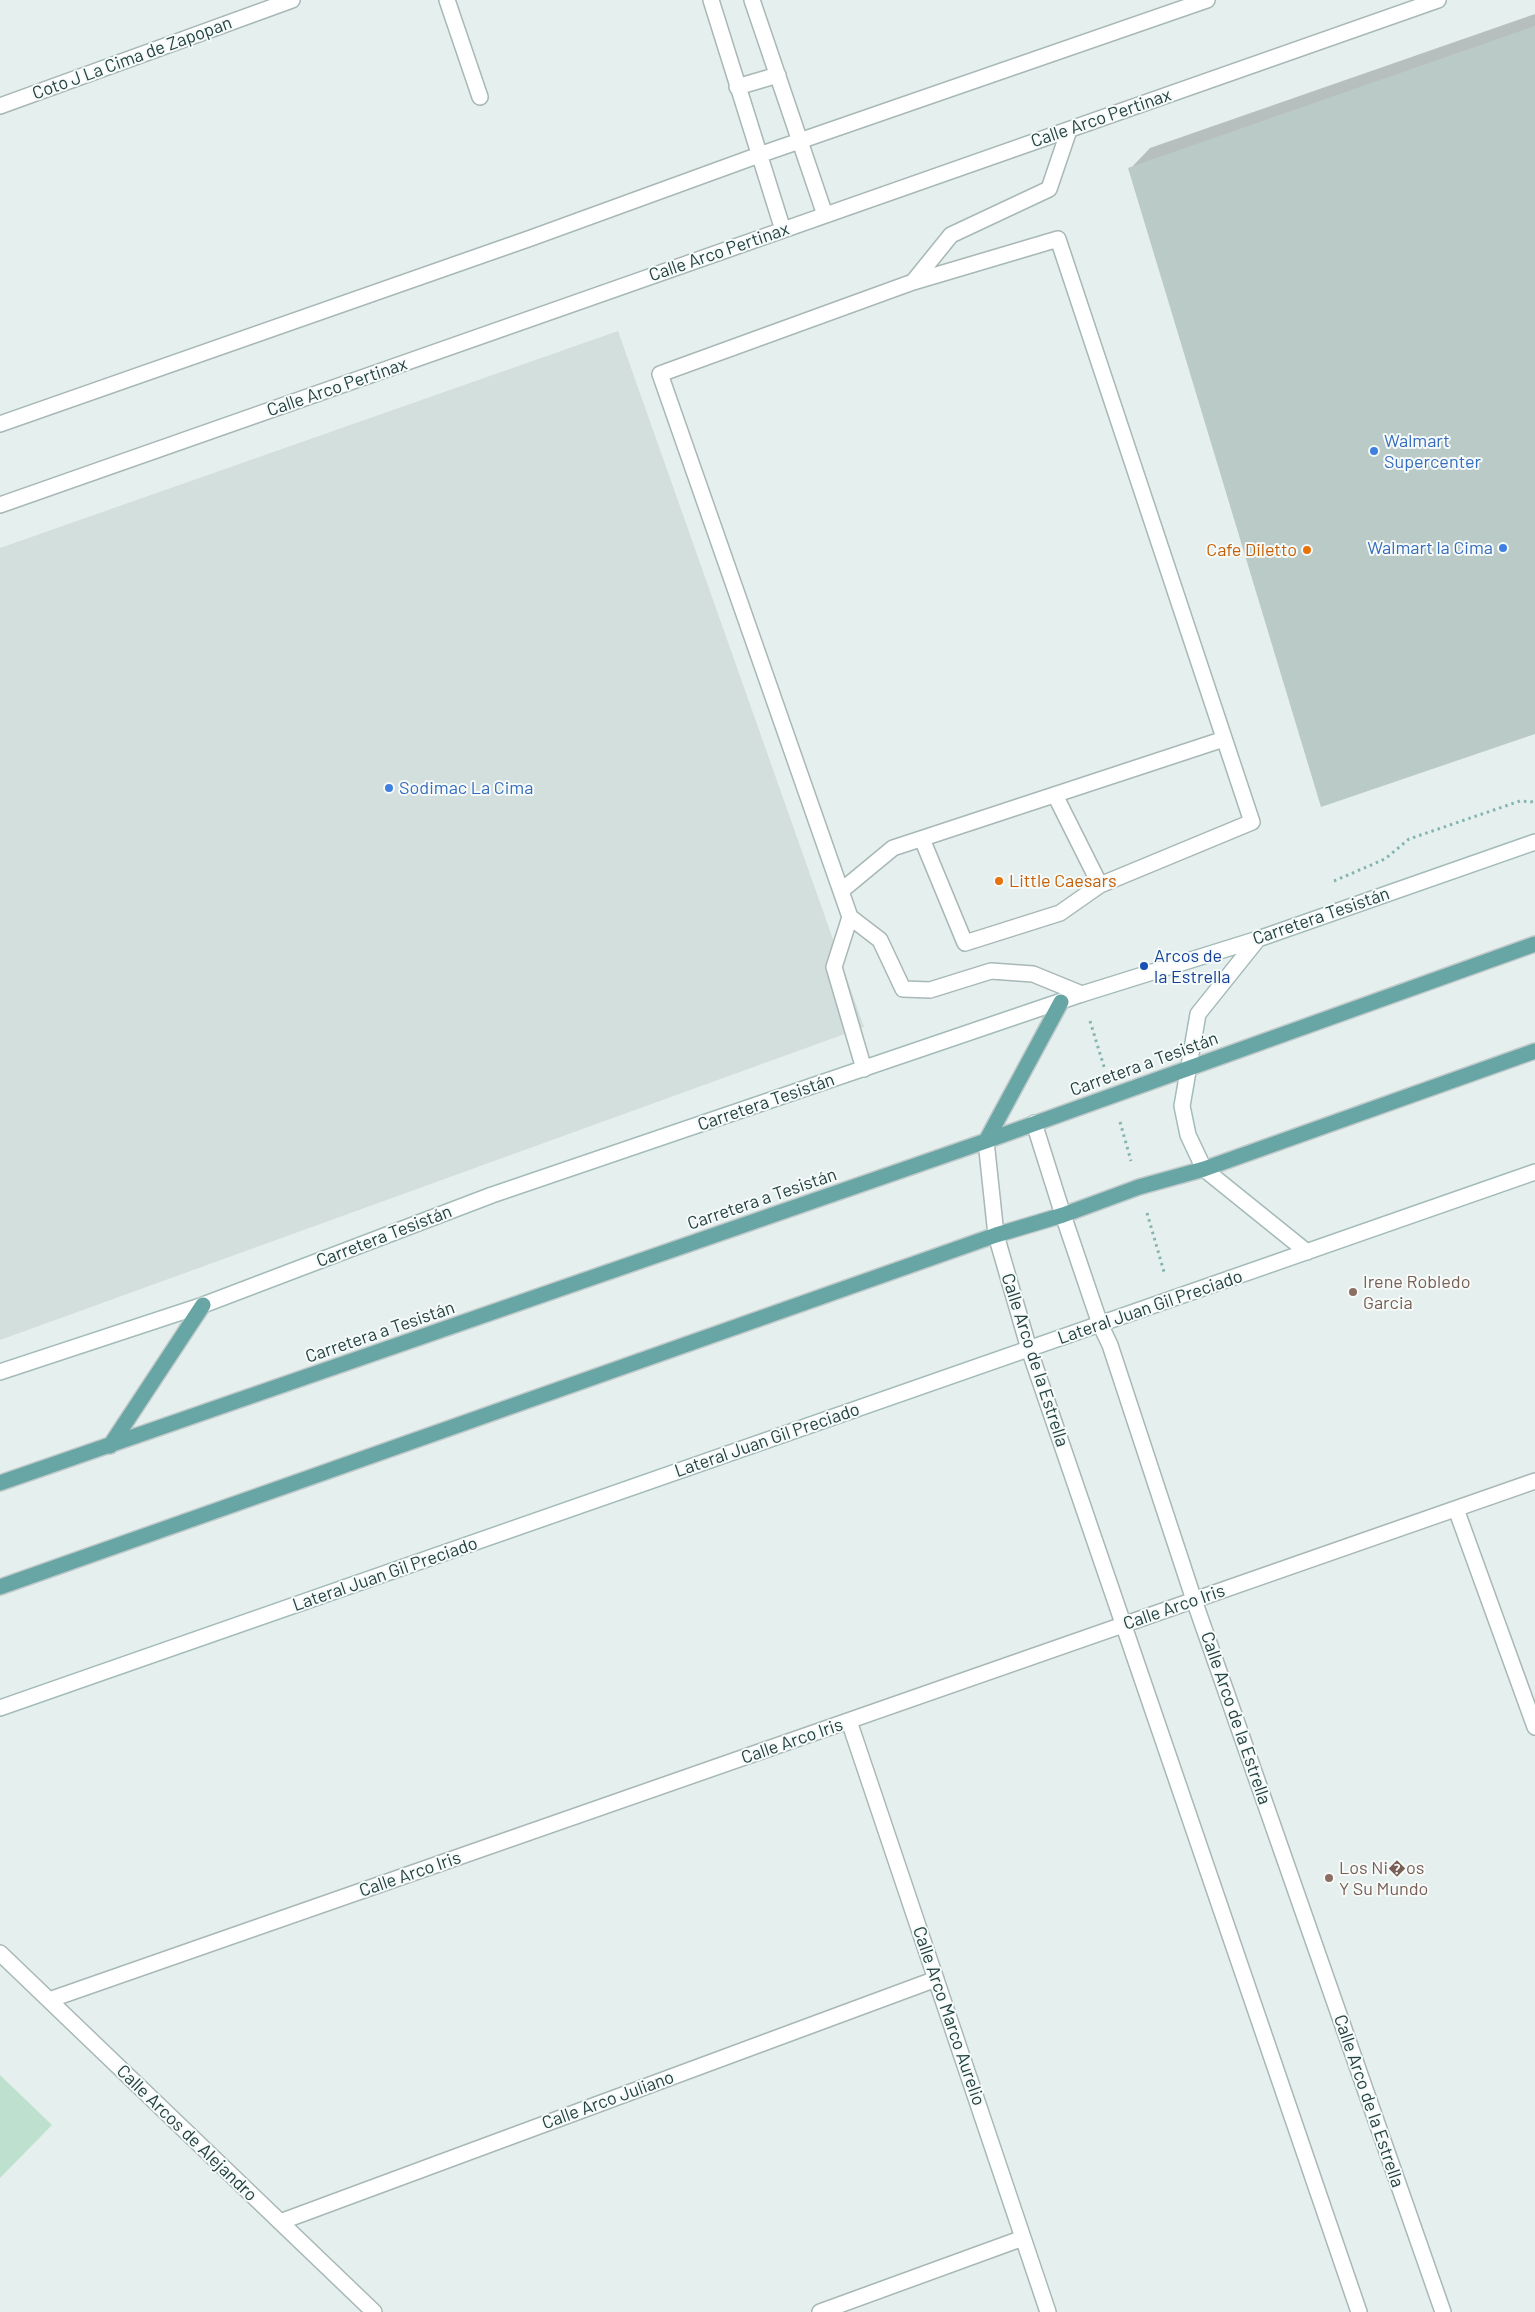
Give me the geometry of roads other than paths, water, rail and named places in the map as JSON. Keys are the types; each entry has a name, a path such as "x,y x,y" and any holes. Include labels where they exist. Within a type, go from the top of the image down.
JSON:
{"main road":[{"name":"Carretera a Tesistán","path":"0,1483 986,1141 1535,944"},
{"path":"986,1141 1061,1002"},
{"path":"0,1587 996,1235 1062,1215 1139,1187 1204,1169 1535,1052"},
{"path":"110,1446 204,1305"}],"street":[{"name":"Coto J La Cima de Zapopan","path":"0,106 292,0"},
{"path":"446,0 480,96"},
{"path":"711,0 783,230"},
{"path":"752,0 825,215"},
{"path":"0,424 521,241 759,155 1207,0"},
{"name":"Calle Arco Pertinax","path":"0,505 1438,0"},
{"path":"737,87 778,75"},
{"path":"912,282 950,235 1048,189 1069,130"},
{"path":"922,839 965,943 1060,913 1100,885 1252,822 1058,239 912,282 660,374 850,917 880,940 903,989 930,990 990,971 1033,974 1082,994"},
{"path":"841,891 893,848 1224,739"},
{"path":"1055,795 1100,885"},
{"name":"Carretera Tesistán","path":"0,1372 204,1305 492,1195 1082,994 1258,939 1535,842"},
{"path":"850,917 834,967 864,1069"},
{"path":"1258,939 1198,1014 1182,1106 1188,1135 1204,1169 1307,1252"},
{"name":"Calle Arco de la Estrella","path":"1034,1123 1062,1215 1100,1324 1110,1345 1194,1600 1443,2312"},
{"name":"Calle Arco de la Estrella","path":"986,1141 996,1235 1029,1349 1125,1624 1359,2312"},
{"name":"Lateral Juan Gil Preciado","path":"0,1708 1535,1172"},
{"name":"Calle Arco Iris","path":"49,2000 1535,1481"},
{"path":"1456,1509 1535,1727"},
{"name":"Calle Arco Marco Aurelio","path":"849,1721 1048,2312"},
{"name":"Calle Arcos de Alejandro","path":"0,1953 374,2312"},
{"name":"Calle Arco Juliano","path":"280,2222 936,1979"},
{"path":"820,2312 1023,2238"}],"place":[{"name":"Walmart Supercenter","path":"1374,451"},
{"name":"Walmart la Cima","path":"1503,548"},
{"name":"Cafe Diletto","path":"1307,550"},
{"name":"Sodimac La Cima","path":"389,788"},
{"name":"Little Caesars","path":"999,881"},
{"name":"Arcos de la Estrella","path":"1144,966"},
{"name":"Irene Robledo Garcia","path":"1353,1292"},
{"name":"Los Ni�os Y Su Mundo","path":"1329,1878"}]}
